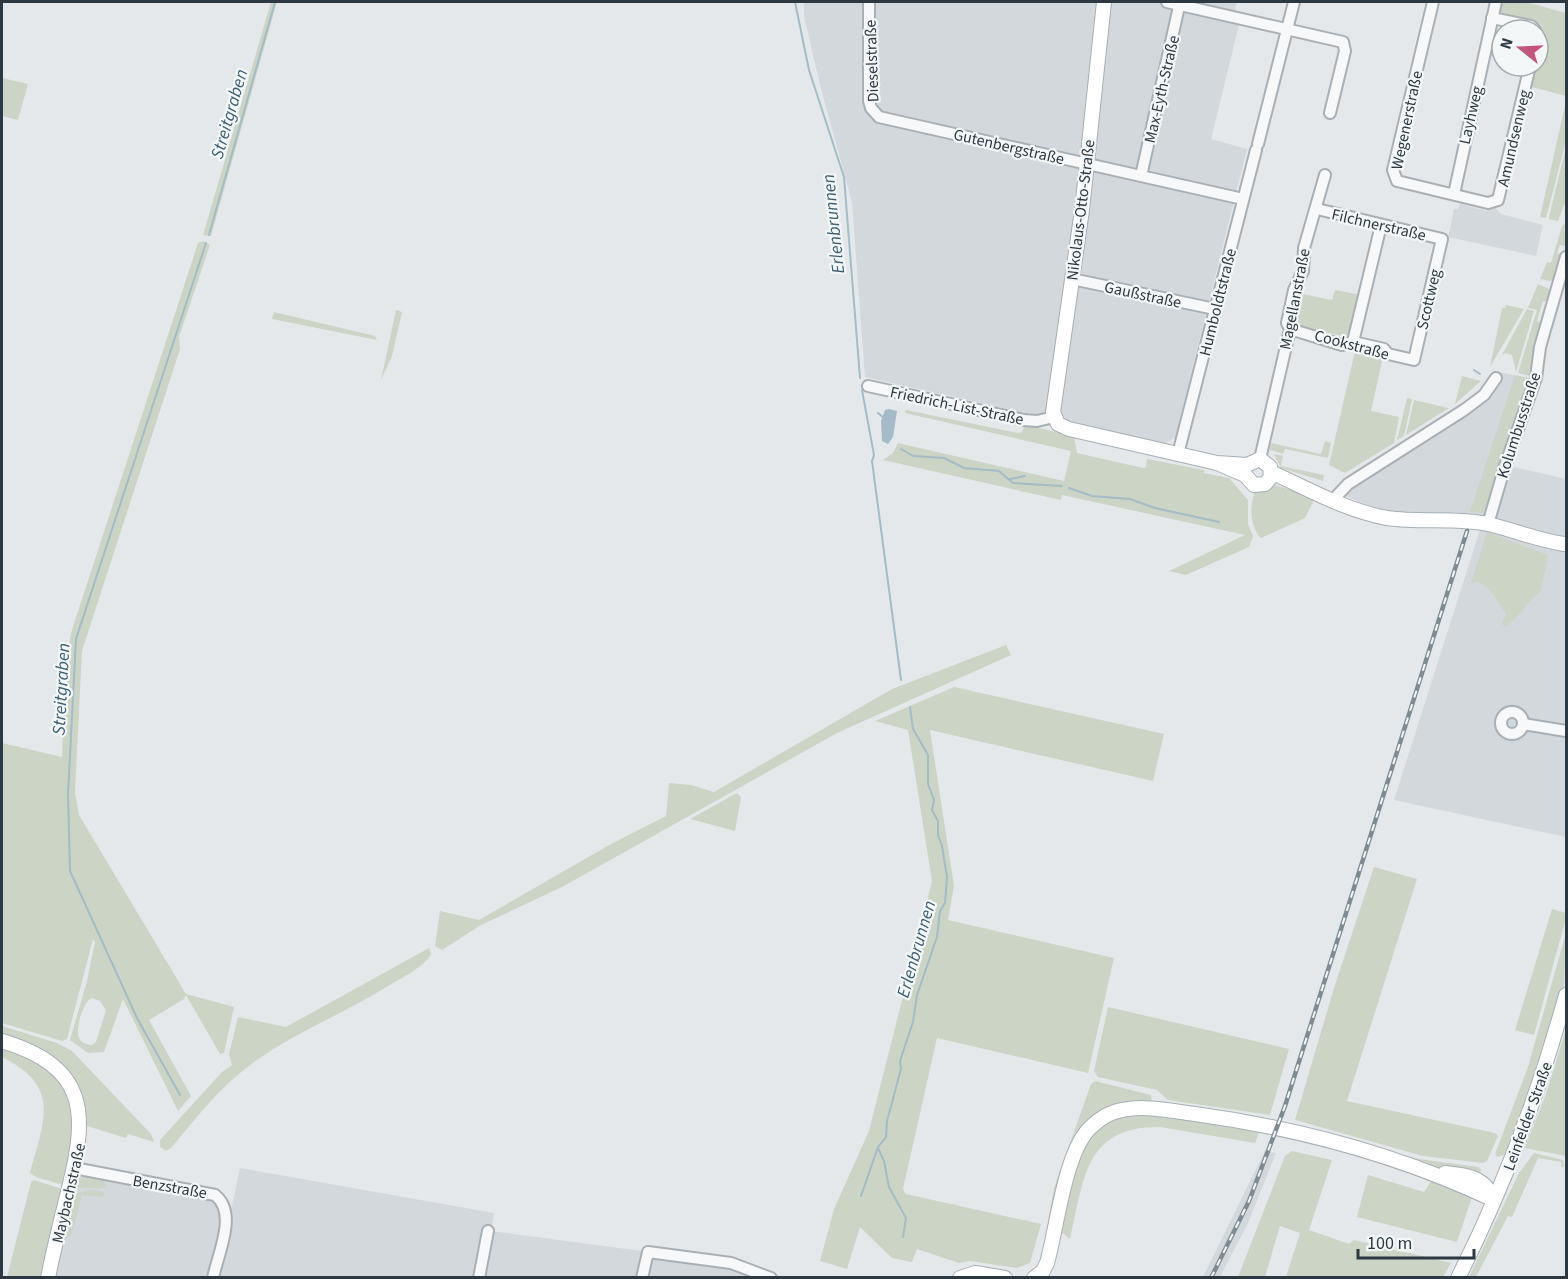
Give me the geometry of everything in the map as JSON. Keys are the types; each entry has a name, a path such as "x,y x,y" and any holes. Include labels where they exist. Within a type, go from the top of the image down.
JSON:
{"main road":[{"name":"Nikolaus-Otto-Straße","path":"1054,417 1053,398 1087,164 1104,2"},
{"path":"1054,417 1064,427 1217,463 1251,466 1268,464 1270,477"},
{"path":"1251,466 1254,485 1262,485 1270,477"},
{"path":"1270,477 1385,517 1488,524 1525,537 1565,544"},
{"name":"Leinfelder Straße","path":"1458,1278 1510,1166 1528,1119 1566,995"},
{"name":"Maybachstraße","path":"2,1041 45,1059 60,1073 72,1090 81,1125 74,1168 48,1278"},
{"path":"1034,1278 1043,1271 1049,1255 1076,1151 1086,1132 1107,1115 1139,1108 1198,1114 1273,1127 1434,1173 1494,1200"},
{"path":"1434,1173 1480,1180 1499,1176 1510,1166"},
{"path":"1480,1180 1488,1186 1494,1200"},
{"path":"960,1278 975,1272 1005,1278"}],"street":[{"name":"Dieselstraße","path":"869,2 869,101 871,108 879,117"},
{"path":"1167,2 1180,3 1343,42 1345,51 1330,113"},
{"name":"Humboldtstraße","path":"1178,454 1294,2"},
{"name":"Wegenerstraße","path":"1433,2 1393,176 1397,181 1454,194"},
{"name":"Layhweg","path":"1492,18 1496,2"},
{"name":"Max-Eyth-Straße","path":"1141,176 1180,3"},
{"name":"Layhweg","path":"1454,194 1490,27"},
{"name":"Amundsenweg","path":"1454,194 1488,203 1498,200 1527,78"},
{"name":"Gutenbergstraße","path":"879,117 1243,200"},
{"name":"Magellanstraße","path":"1251,466 1290,329 1287,323 1303,271 1304,248 1325,175"},
{"name":"Filchnerstraße","path":"1317,209 1442,239"},
{"path":"1353,342 1381,225"},
{"name":"Scottweg","path":"1414,360 1442,239"},
{"name":"Kolumbusstraße","path":"1488,524 1536,378 1540,347 1566,257"},
{"name":"Gaußstraße","path":"1072,279 1215,309"},
{"name":"Cookstraße","path":"1290,329 1342,345 1353,342 1414,360"},
{"path":"1333,500 1348,484 1477,401 1496,378"},
{"name":"Friedrich-List-Straße","path":"868,386 1024,420 1037,421 1054,417"},
{"path":"1523,724 1566,731"},
{"name":"Benzstraße","path":"74,1168 215,1195 222,1201 227,1217 213,1278"},
{"path":"479,1278 488,1231"},
{"path":"642,1278 648,1252 731,1263 771,1278"}],"shaded area":[{"path":"271,2 277,2 211,236 203,235"},
{"path":"804,2 1237,2 1235,8 1239,25 1211,139 1247,149 1175,438 1164,444 865,377 852,202 820,85 804,16"},
{"path":"1498,2 1526,2 1566,13 1566,96 1528,86 1530,78 1550,78 1550,18 1513,18 1501,15 1498,11"},
{"path":"2,78 28,84 18,120 2,116"},
{"path":"1566,101 1566,141 1546,218 1540,217"},
{"path":"1566,147 1566,200 1558,221 1549,219 1549,217"},
{"path":"1460,204 1487,211 1488,206 1495,207 1501,214 1543,225 1536,256 1448,237 1454,209 1458,209"},
{"path":"1566,223 1565,246 1560,245 1557,253 1563,255 1556,279 1550,281 1540,279 1547,262 1551,263 1562,226"},
{"path":"203,241 210,245 179,337 180,349 82,651 75,792 79,815 186,994 234,1007 224,1053 220,1054 186,995 184,999 149,1020 191,1096 178,1111 123,999 104,1052 88,1053 70,1040 87,981 95,942 93,939 67,1039 62,1041 2,1023 2,743 62,757 65,676 71,633 198,243","holes":["92,998 100,1001 106,1010 96,1042 92,1045 80,1040 78,1028 89,1000"]},
{"path":"1538,284 1551,290 1549,302 1543,301 1537,321 1543,323 1532,357 1530,376 1518,373 1537,310 1528,308"},
{"path":"1335,290 1361,295 1352,334 1347,337 1299,326 1295,321 1302,294 1332,300"},
{"path":"1506,305 1524,309 1490,367 1502,308"},
{"path":"1527,309 1534,311 1516,372 1512,355 1506,353 1502,355"},
{"path":"396,310 402,312 392,356 381,380"},
{"path":"274,312 375,336 377,340 272,319"},
{"path":"1355,351 1383,357 1371,411 1399,417 1394,443 1345,473 1329,465"},
{"path":"1495,371 1530,379 1501,464 1566,479 1566,837 1394,800 1484,517 1385,513 1332,490 1479,395"},
{"path":"1515,375 1530,378 1485,513 1470,512"},
{"path":"1462,376 1481,381 1455,404"},
{"path":"1407,398 1412,399 1404,436 1397,440"},
{"path":"1414,400 1449,408 1406,435"},
{"path":"906,410 1018,433 1022,432 1025,424 1074,437 1077,453 1143,468 1146,467 1147,459 1204,470 1204,473 1229,478 1248,500 1248,524 1253,536 1249,547 1186,575 1169,571 1245,535 1062,495 1061,500 883,460 893,453 898,443 1064,481 1071,451 905,413"},
{"path":"1325,441 1331,443 1328,458 1285,449 1283,454 1270,450 1271,443 1321,454"},
{"path":"1274,454 1283,456 1281,466 1324,475 1323,481 1281,468"},
{"path":"1275,485 1315,498 1305,518 1261,538 1253,523 1251,510 1253,498 1255,492"},
{"path":"1487,532 1548,555 1541,591 1515,619 1504,627 1502,623 1506,614 1489,589 1479,582 1471,583"},
{"path":"1006,645 1011,655 837,733 562,887 481,925 442,950 435,946 440,911 479,920 611,844 666,816 669,783 691,785 714,792 892,689"},
{"path":"954,687 1164,734 1153,781 930,730 954,886 948,920 1114,958 1088,1073 937,1038 903,1189 906,1194 1041,1224 1030,1263 1017,1268 970,1261 959,1263 917,1249 912,1262 892,1258 860,1227 847,1269 820,1261 834,1209 869,1131 932,881 908,730 875,721"},
{"path":"737,793 741,797 735,831 690,819"},
{"path":"1374,867 1417,879 1347,1101 1495,1133 1498,1136 1487,1161 1483,1163 1423,1156 1295,1120 1334,988"},
{"path":"1552,909 1566,913 1566,918 1534,1035 1515,1030"},
{"path":"1566,933 1564,986 1538,1073 1507,1154 1497,1157 1495,1154 1528,1067"},
{"path":"429,948 431,954 428,959 410,973 292,1038 257,1060 221,1090 171,1148 166,1151 160,1147 160,1140 222,1072 232,1065 229,1054 238,1017 286,1027"},
{"path":"1108,1007 1289,1049 1270,1115 1168,1100 1157,1090 1098,1077 1094,1071"},
{"path":"2,1026 57,1043 72,1051 151,1134 154,1142 128,1134 126,1138 87,1126 84,1107 72,1077 50,1056 2,1035"},
{"path":"1566,1029 1566,1156 1525,1148 1546,1094"},
{"path":"2,1045 39,1063 63,1088 69,1103 71,1135 63,1185 30,1173 40,1137 44,1106 41,1093 34,1080 21,1068 2,1057"},
{"path":"1095,1081 1151,1095 1152,1103 1093,1119 1049,1229 1047,1229 1054,1188 1091,1084"},
{"path":"1133,1113 1260,1130 1255,1143 1160,1127 1135,1129 1116,1136 1102,1146 1092,1160 1079,1196 1070,1239 1061,1232 1065,1203 1073,1171 1086,1142 1095,1130 1106,1122"},
{"path":"1265,1151 1276,1153 1248,1223 1220,1277 1203,1277"},
{"path":"1292,1151 1332,1160 1309,1230 1349,1244 1354,1240 1451,1263 1443,1277 1286,1277 1300,1233 1280,1226 1265,1277 1238,1277 1285,1156"},
{"path":"1390,1152 1419,1159 1479,1167 1480,1176 1432,1167"},
{"path":"1534,1153 1563,1160 1564,1167 1561,1167 1561,1162 1538,1158 1512,1217 1508,1216 1476,1277 1469,1277 1519,1173"},
{"path":"74,1168 209,1192 227,1216 231,1210 240,1168 494,1213 491,1231 725,1262 771,1278 48,1278"},
{"path":"1368,1175 1424,1192 1433,1179 1473,1194 1457,1242 1357,1217"},
{"path":"94,1176 103,1179 106,1188 75,1188 82,1178"},
{"path":"34,1180 62,1189 41,1277 7,1277 31,1182"},
{"path":"93,1190 105,1192 102,1197 82,1195 71,1236 63,1240 76,1193"}],"water":[{"path":"885,410 897,411 893,437 888,444 882,441 881,421"}],"waterway":[{"name":"Streitgraben","path":"209,235 275,2"},
{"name":"Erlenbrunnen","path":"795,2 809,70 844,177 860,378"},
{"name":"Streitgraben","path":"180,1095 137,1018 70,871 68,794 76,639 206,243"},
{"path":"1474,370 1480,374"},
{"name":"Erlenbrunnen","path":"862,390 874,455 872,461 901,680"},
{"path":"878,413 884,418"},
{"path":"901,449 913,456 944,458 964,468 999,471 1013,483 1062,486"},
{"path":"1010,479 1025,476"},
{"path":"1069,488 1092,496 1130,499 1155,508 1219,522"},
{"name":"Erlenbrunnen","path":"861,1196 878,1147 886,1137 887,1121 901,1069 900,1061 913,1022 917,995 937,937 940,911 945,903 947,877 938,835 938,821 932,810 934,800 928,784 928,755 913,729 910,707"},
{"path":"878,1148 884,1161 889,1187 906,1218 903,1237"}],"railway":[{"path":"1211,1278 1249,1201 1285,1106 1467,531"}]}
